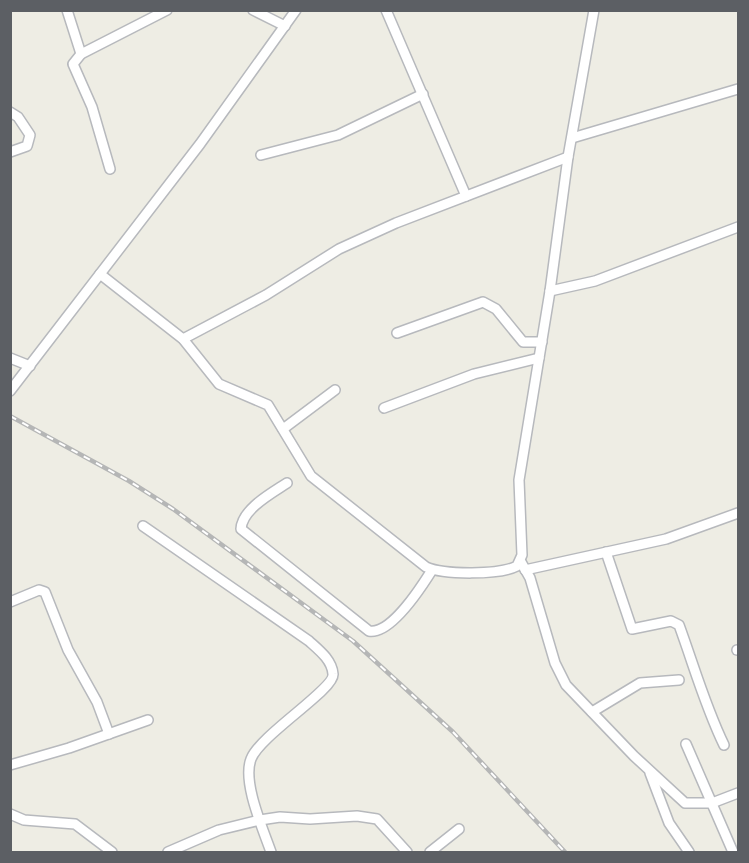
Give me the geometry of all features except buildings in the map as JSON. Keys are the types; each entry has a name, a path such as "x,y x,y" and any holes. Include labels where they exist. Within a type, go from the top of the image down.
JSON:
{"street":[{"path":"67,10 81,54"},
{"path":"110,170 92,107 74,72 73,64 81,54 167,10"},
{"path":"253,10 285,26"},
{"path":"10,391 200,144 296,10"},
{"path":"386,10 466,195"},
{"path":"594,10 568,157 550,291 519,480 523,566 559,675 592,712 685,803 712,803 738,793"},
{"path":"572,138 738,89"},
{"path":"261,155 332,138 423,94"},
{"path":"10,112 18,117 30,135 27,146 10,152"},
{"path":"183,339 266,294 339,249 396,223 568,157"},
{"path":"550,291 595,281 738,227"},
{"path":"100,274 183,339 219,384 268,405 311,476 432,570 493,572 606,552 666,539 738,513"},
{"path":"397,333 483,302 496,309 523,342 542,342"},
{"path":"10,358 30,366"},
{"path":"384,408 474,374 539,358"},
{"path":"283,429 335,390"},
{"path":"287,483 260,502 244,521 241,529 369,631 377,631 413,601 432,570"},
{"path":"144,526 309,641 330,663 333,674 330,685 281,725 251,759 249,769 252,793 271,852"},
{"path":"606,552 632,629 671,621 679,625 696,672 706,710 724,745"},
{"path":"10,602 39,590 45,592 68,650 97,702 109,734"},
{"path":"592,712 640,683 679,680"},
{"path":"10,765 148,720"},
{"path":"686,744 733,852"},
{"path":"649,770 669,824 688,852"},
{"path":"10,814 24,820 75,824 112,852"},
{"path":"168,852 219,830 280,817 310,819 371,817 382,824 407,852"},
{"path":"430,852 459,829"}],"railway":[{"path":"10,416 129,481 173,509 353,641 453,732 565,852"}]}
